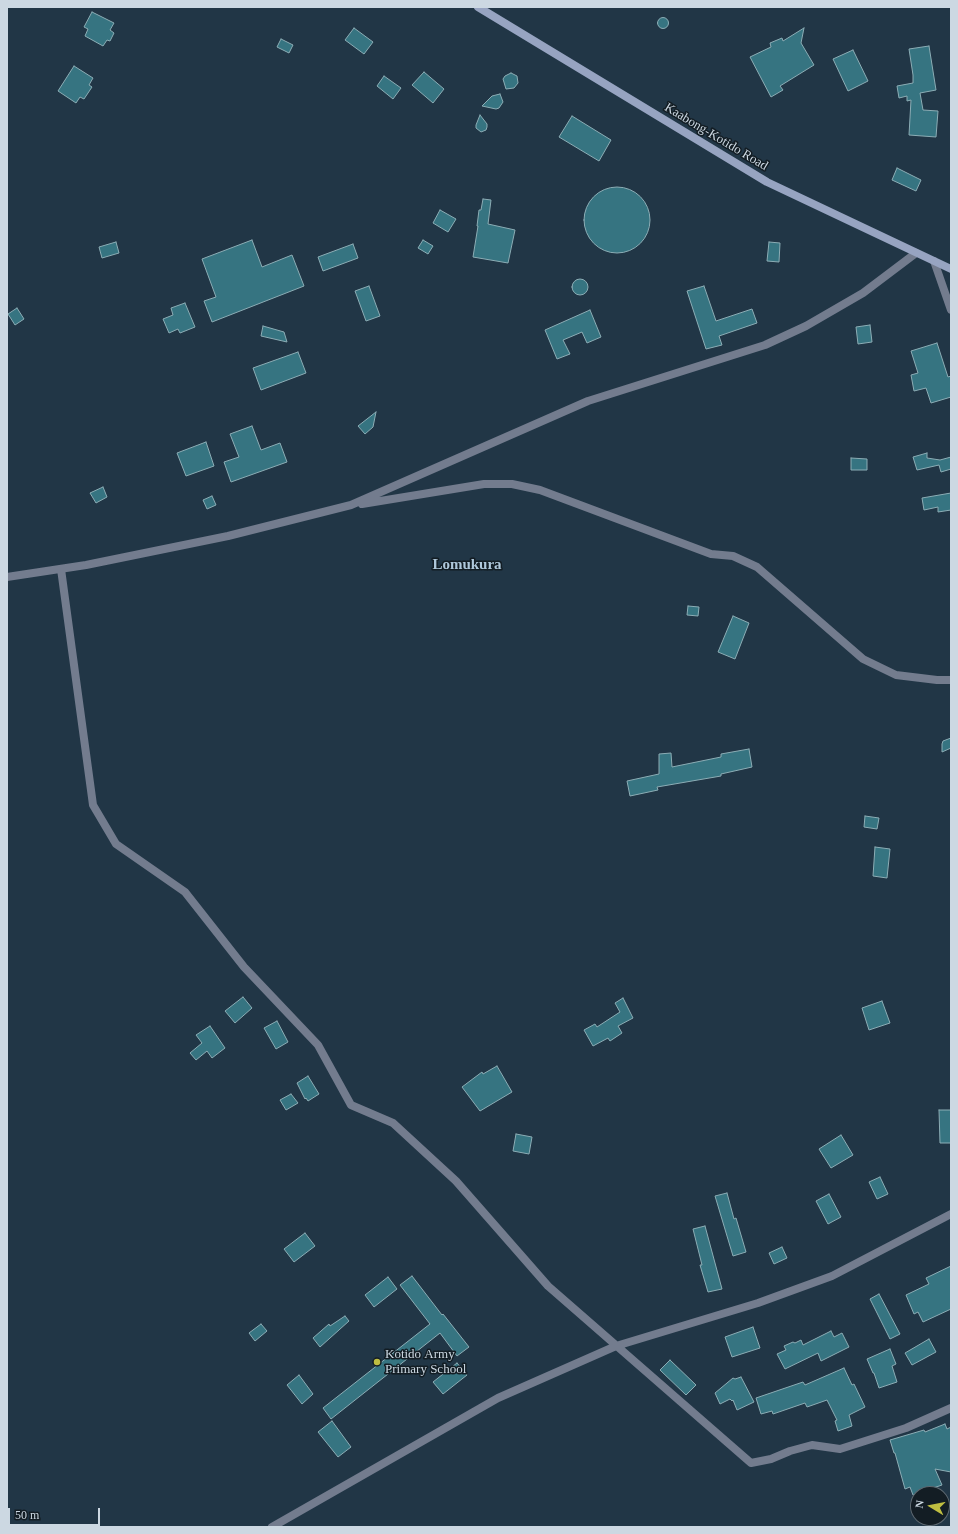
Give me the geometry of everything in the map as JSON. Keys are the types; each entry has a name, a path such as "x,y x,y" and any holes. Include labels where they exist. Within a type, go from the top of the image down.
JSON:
{"street":[{"name":"Kaabong-Kotido Road","path":"478,7 767,182 916,253 951,268"},
{"path":"351,505 588,401 765,345 806,326 863,293 916,253"},
{"path":"934,261 951,310"},
{"path":"7,577 86,565 228,536 351,505 484,484 512,484 540,490 712,554 733,556 757,567 863,659 896,675 937,680 951,680"},
{"path":"61,569 93,805 116,844 185,892 244,967 318,1045 351,1105 392,1123 456,1181 548,1286 751,1463 771,1459 790,1451 812,1445 840,1449 906,1428 951,1408"},
{"path":"272,1527 498,1398 616,1346 758,1303 832,1276 951,1214"}],"building":[{"path":"92,12 114,23 110,30 114,33 110,41 107,40 103,46 85,36 88,29 84,27"},
{"path":"663,17 667,19 669,23 667,27 663,29 659,27 657,23 659,19"},
{"path":"354,28 373,42 364,54 345,40"},
{"path":"804,28 801,43 814,65 780,86 783,90 771,97 750,57 771,47 770,43 782,38 783,41"},
{"path":"281,39 293,45 289,53 277,47"},
{"path":"929,46 936,90 920,93 923,110 938,111 936,137 909,135 911,100 907,101 907,96 899,98 897,86 913,83 909,49"},
{"path":"853,50 868,81 848,91 833,59"},
{"path":"74,66 93,78 89,85 92,87 84,99 80,97 76,103 58,91"},
{"path":"424,72 444,89 433,103 412,85"},
{"path":"511,73 517,76 518,83 514,88 506,89 503,79"},
{"path":"384,76 401,88 393,99 377,86"},
{"path":"500,94 503,102 499,108 496,109 482,106 492,96"},
{"path":"480,115 487,124 486,130 481,132 476,128"},
{"path":"572,116 611,140 599,161 559,137"},
{"path":"897,168 921,180 916,191 892,180"},
{"path":"610,187 624,187 636,192 645,201 650,213 648,233 641,244 624,253 610,253 598,248 589,239 584,227 584,213 589,201 598,192"},
{"path":"483,199 491,200 488,224 515,230 508,263 473,257 479,210 481,210"},
{"path":"440,210 456,219 448,232 433,223"},
{"path":"252,240 262,267 292,255 304,286 212,322 204,301 216,297 202,259"},
{"path":"423,240 433,246 428,254 418,248"},
{"path":"116,242 119,253 102,258 99,247"},
{"path":"769,242 780,243 779,262 767,261"},
{"path":"353,244 358,258 323,271 318,257"},
{"path":"580,279 587,284 588,287 583,294 580,295 573,290 572,287 577,280"},
{"path":"369,286 380,316 366,321 355,291"},
{"path":"704,286 716,321 752,309 757,323 719,336 722,345 706,349 687,291"},
{"path":"185,303 195,327 180,333 178,329 169,333 163,319 173,315 171,308"},
{"path":"17,308 24,319 15,325 8,314"},
{"path":"590,310 601,337 587,343 582,332 563,340 570,354 557,359 545,330"},
{"path":"870,325 872,342 858,344 856,327"},
{"path":"263,326 284,332 287,342 261,336"},
{"path":"937,343 948,377 951,376 951,397 931,403 926,388 914,391 911,375 918,373 911,351"},
{"path":"298,352 306,373 261,390 253,368"},
{"path":"376,412 373,427 365,434 358,426"},
{"path":"252,426 261,450 280,443 287,462 231,482 224,462 239,457 230,434"},
{"path":"206,442 214,466 186,476 177,453"},
{"path":"927,453 927,458 940,460 951,457 951,469 941,472 939,465 917,470 913,457"},
{"path":"851,458 867,459 867,470 851,470"},
{"path":"103,487 107,497 96,503 90,493"},
{"path":"951,493 951,510 938,512 938,507 924,510 922,498"},
{"path":"212,496 216,505 207,509 203,500"},
{"path":"688,606 699,607 698,616 687,615"},
{"path":"733,616 749,623 735,659 718,652"},
{"path":"951,738 951,748 942,752 943,741"},
{"path":"749,749 752,767 721,774 721,776 657,787 658,790 630,796 627,781 659,774 659,754 671,753 672,767 721,757 721,754"},
{"path":"865,816 879,818 877,829 864,827"},
{"path":"875,847 890,849 887,878 873,876"},
{"path":"243,997 252,1008 235,1023 225,1011"},
{"path":"623,998 633,1018 618,1026 622,1033 610,1041 608,1038 593,1046 584,1030 595,1024 597,1027 620,1012 615,1003"},
{"path":"882,1001 890,1023 869,1030 862,1008"},
{"path":"277,1021 288,1042 276,1049 264,1028"},
{"path":"210,1026 225,1048 212,1058 207,1051 196,1060 190,1053 202,1043 196,1035"},
{"path":"497,1066 512,1092 480,1111 462,1087 482,1072 483,1074"},
{"path":"308,1076 319,1094 308,1101 306,1098 305,1099 297,1083"},
{"path":"291,1094 298,1103 286,1110 280,1100"},
{"path":"939,1110 951,1110 951,1143 940,1143"},
{"path":"516,1134 532,1137 529,1154 513,1151"},
{"path":"841,1135 853,1155 831,1168 819,1149"},
{"path":"880,1177 888,1194 877,1199 869,1182"},
{"path":"727,1193 734,1219 736,1218 746,1252 733,1256 715,1196"},
{"path":"829,1194 841,1217 828,1224 816,1201"},
{"path":"705,1226 722,1289 708,1292 700,1265 702,1265 693,1229"},
{"path":"305,1233 315,1246 294,1262 284,1249"},
{"path":"782,1247 787,1258 774,1264 769,1253"},
{"path":"951,1266 951,1309 923,1322 918,1312 914,1314 906,1295 929,1284 926,1278"},
{"path":"412,1276 469,1347 457,1356 440,1333 331,1419 323,1408 430,1324 400,1285"},
{"path":"388,1277 397,1289 374,1307 365,1295"},
{"path":"879,1294 900,1334 890,1339 870,1299"},
{"path":"345,1316 349,1321 320,1347 313,1338 329,1324 330,1326"},
{"path":"261,1324 267,1331 255,1341 249,1333"},
{"path":"753,1327 760,1348 732,1357 725,1337"},
{"path":"831,1331 834,1337 842,1333 849,1347 821,1361 818,1353 785,1369 777,1354 786,1350 784,1346 801,1340 803,1345"},
{"path":"929,1339 936,1352 912,1365 905,1353"},
{"path":"890,1349 896,1364 892,1366 897,1382 879,1388 867,1359"},
{"path":"670,1360 696,1385 686,1395 660,1370"},
{"path":"457,1363 467,1375 443,1394 433,1382"},
{"path":"844,1368 852,1385 854,1384 865,1407 849,1415 852,1426 838,1431 835,1421 837,1420 827,1400 807,1407 805,1403 773,1414 772,1411 761,1414 756,1398 803,1382 805,1385"},
{"path":"299,1375 313,1394 302,1404 287,1385"},
{"path":"741,1377 754,1402 737,1410 733,1400 732,1401 730,1399 720,1404 715,1393 733,1378 735,1379"},
{"path":"332,1421 351,1447 338,1457 318,1432"},
{"path":"945,1424 947,1429 951,1427 951,1472 935,1469 942,1485 910,1486 905,1489 890,1440 924,1430 925,1432"}],"place":[{"name":"Kotido Army Primary School","path":"377,1362"}],"district":[{"name":"Lomukura","path":"467,565"}]}
